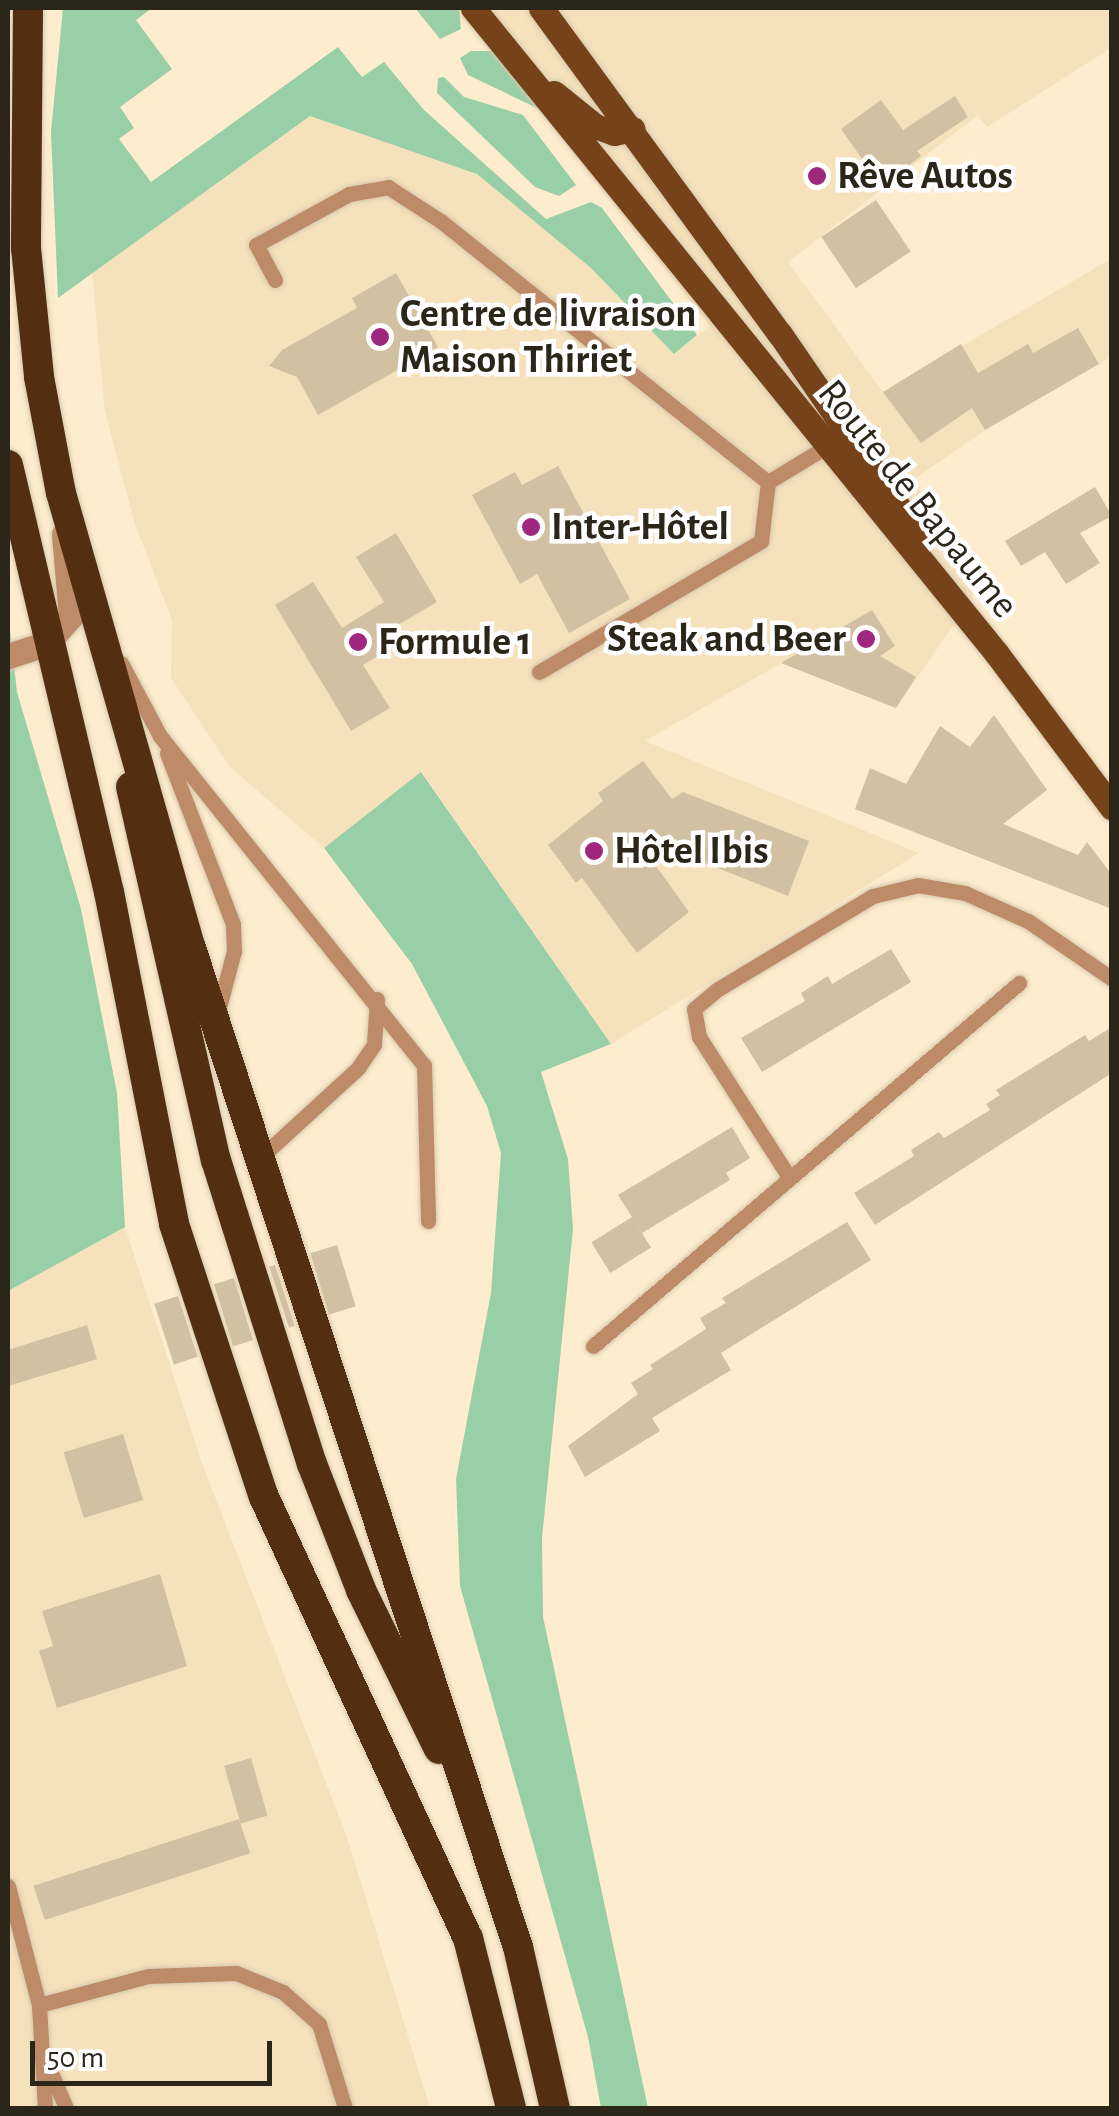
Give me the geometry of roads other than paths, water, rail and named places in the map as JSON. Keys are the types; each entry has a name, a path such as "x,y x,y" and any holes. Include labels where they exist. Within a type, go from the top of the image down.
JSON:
{"highway":[{"path":"28,8 26,248 39,377 61,493 216,1019 487,1846 518,1948 555,2108"},
{"path":"8,465 46,644 108,892 174,1224 264,1497 468,1938 511,2108"},
{"path":"106,636 141,855 216,1160 312,1464 361,1590 487,1846"}],"main road":[{"name":"Route de Bapaume","path":"473,8 838,439"},
{"name":"Route de Bapaume","path":"541,8 632,129 838,439 1112,808"},
{"path":"518,65 595,126 614,133 632,129"}],"street":[{"path":"8,656 46,644 70,616 61,493"}],"lane":[{"path":"275,280 256,246 349,194 388,187 442,222 768,482"},
{"path":"768,482 838,439"},
{"path":"539,672 761,541 768,482"},
{"path":"106,636 160,736 233,924 234,952 216,1019"},
{"path":"160,736 377,999 424,1065 428,1220"},
{"path":"789,1178 699,1037 694,1009 718,989 873,896 918,885 966,893 1028,921 1112,979"},
{"path":"593,1346 1019,983"},
{"path":"262,1156 358,1068 374,1044 377,999"},
{"path":"8,1886 39,2005 45,2108"},
{"path":"39,2005 148,1976 236,1973 283,1992 319,2024 345,2108"},
{"path":"40,2046 66,2108"}],"place":[{"name":"Rêve Autos","path":"817,176"},
{"name":"Centre de livraison Maison Thiriet","path":"380,337"},
{"name":"Inter-Hôtel","path":"531,527"},
{"name":"Steak and Beer","path":"866,639"},
{"name":"Formule 1","path":"358,642"},
{"name":"Hôtel Ibis","path":"594,851"}]}
